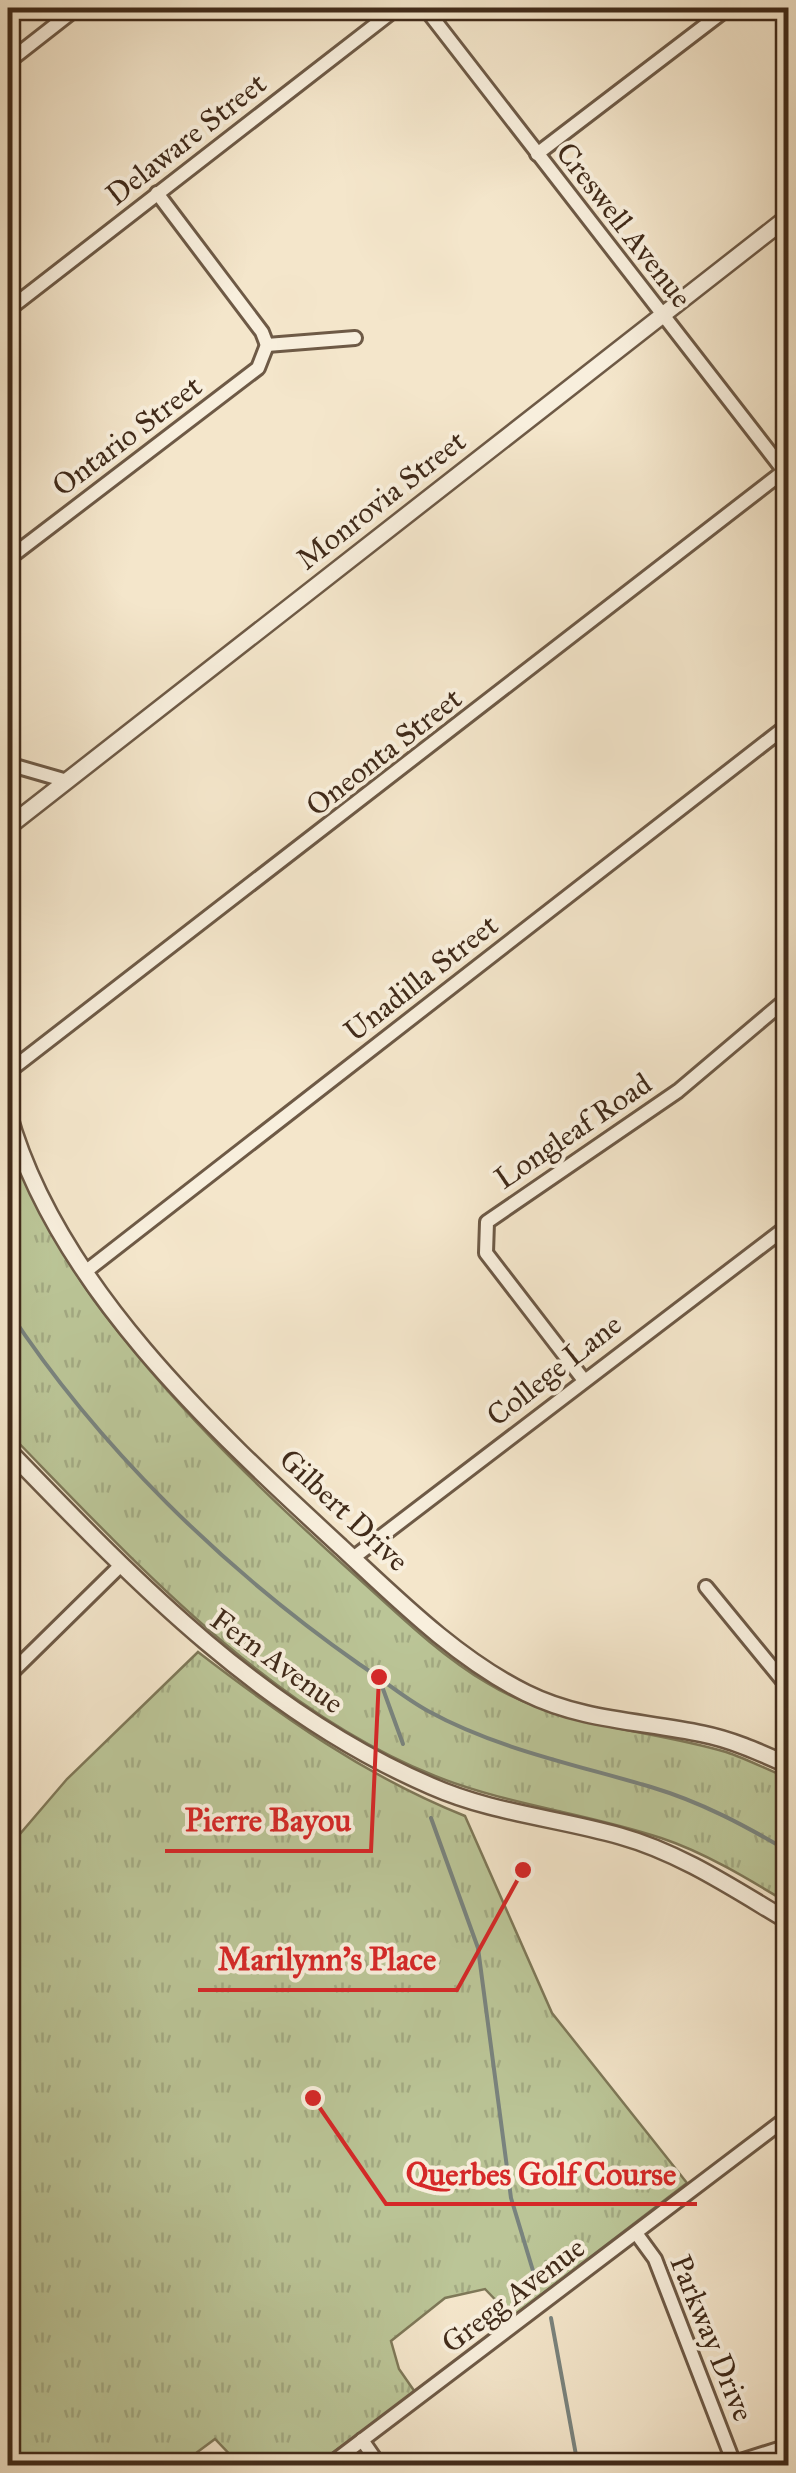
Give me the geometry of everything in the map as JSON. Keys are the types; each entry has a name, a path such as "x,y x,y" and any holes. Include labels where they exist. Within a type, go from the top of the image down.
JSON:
{"street":[{"path":"8,62 77,8"},
{"name":"Delaware Street","path":"8,310 397,8"},
{"name":"Creswell Avenue","path":"424,8 787,472"},
{"path":"537,154 728,8"},
{"path":"156,193 262,332 267,345 356,338"},
{"name":"Monrovia Street","path":"8,827 788,217"},
{"name":"Ontario Street","path":"8,559 258,368 267,345"},
{"name":"Oneonta Street","path":"8,1072 787,472"},
{"name":"Unadilla Street","path":"85,1272 788,726"},
{"path":"8,764 68,781"},
{"name":"Longleaf Road","path":"583,1379 491,1262 484,1247 487,1222 678,1090 788,998"},
{"name":"Gilbert Drive","path":"8,1112 24,1158 85,1272 174,1384 353,1558 470,1658 526,1693 587,1715 709,1735 788,1765"},
{"name":"College Lane","path":"353,1558 788,1226"},
{"name":"Fern Avenue","path":"8,1450 120,1566 196,1636 335,1738 382,1764 487,1807 623,1837 666,1852 788,1921"},
{"path":"8,1676 120,1566"},
{"path":"706,1587 788,1687"},
{"name":"Gregg Avenue","path":"328,2466 788,2117"},
{"name":"Parkway Drive","path":"636,2232 655,2258 735,2464"},
{"path":"362,2440 380,2466"},
{"path":"735,2464 788,2446"}],"green space":[{"path":"8,1139 68,1261 121,1336 213,1440 432,1644 487,1683 544,1709 726,1752 788,1778 788,1903 677,1844 463,1786 373,1747 258,1671 153,1579 8,1432"},
{"path":"198,1652 359,1764 465,1816 552,2013 687,2183 512,2317 485,2289 445,2298 391,2341 399,2369 415,2392 316,2465 240,2465 215,2439 180,2465 8,2465 8,1848 67,1779"}],"waterway":[{"path":"8,1310 82,1410 167,1503 260,1588 402,1694 482,1736 687,1800 788,1851"},
{"path":"379,1678 403,1744"},
{"path":"431,1818 478,1948 511,2198 534,2274"},
{"path":"551,2318 578,2466"}],"place":[{"name":"Pierre Bayou","path":"379,1677"},
{"name":"Marilynn's Place","path":"523,1870"},
{"name":"Querbes Golf Course","path":"313,2098"}]}
